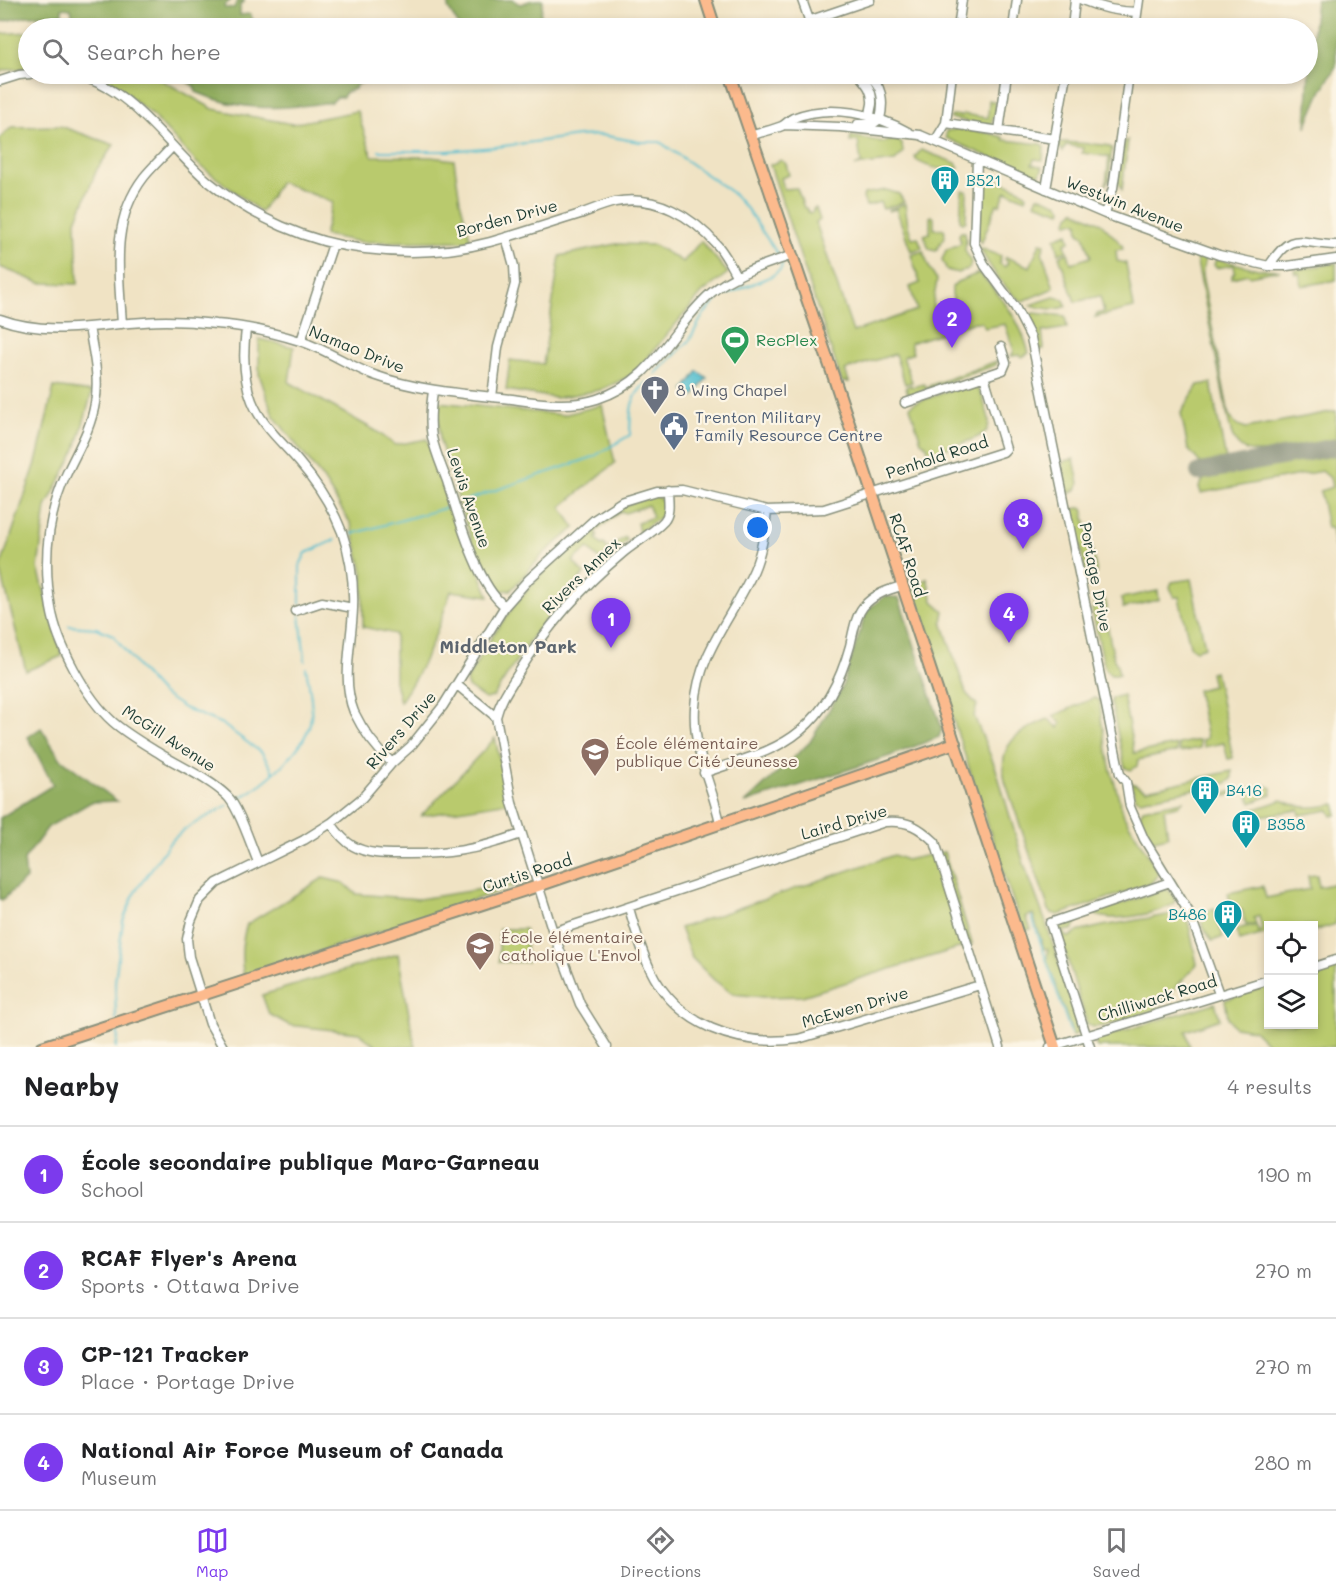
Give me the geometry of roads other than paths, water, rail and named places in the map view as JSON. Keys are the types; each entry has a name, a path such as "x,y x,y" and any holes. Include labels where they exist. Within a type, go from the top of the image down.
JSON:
{"main road":[{"path":"706,0 712,18"},
{"name":"RCAF Road","path":"733,84 786,258 873,493 1053,1046"},
{"name":"Curtis Road","path":"42,1047 538,886 955,743"}],"street":[{"path":"802,0 808,18"},
{"path":"827,18 870,0"},
{"path":"959,18 962,0"},
{"path":"1014,18 1017,0"},
{"path":"1073,18 1075,0"},
{"path":"1082,0 1097,7 1118,12 1137,12"},
{"path":"1136,18 1139,0"},
{"path":"0,81 18,75"},
{"name":"Borden Drive","path":"100,84 113,89 141,113 209,182 239,204 283,227 333,244 399,253 439,251 488,243 616,202 645,202 663,205 698,226 720,248 737,277"},
{"path":"867,84 870,88 874,119 879,131"},
{"path":"874,119 883,99 877,84"},
{"path":"935,141 946,123 951,84"},
{"path":"999,131 1006,84"},
{"path":"1046,189 1064,84"},
{"path":"1106,214 1113,188 1128,84"},
{"name":"Westwin Avenue","path":"750,136 784,125 792,119 823,112 847,112 891,122 910,133 935,141 1106,214 1219,255 1269,266 1287,266 1336,259"},
{"path":"840,127 848,123 874,119"},
{"path":"946,123 1055,139"},
{"name":"Westwin Avenue","path":"784,125 840,127 892,134 910,133"},
{"path":"122,324 118,259 120,226 129,202 144,177 172,147"},
{"name":"Portage Drive","path":"977,160 974,243 985,266 1015,307 1031,338 1120,774 1126,782 1130,807 1137,825 1190,914 1219,994"},
{"path":"492,397 498,347 515,284 514,266 506,237"},
{"path":"1269,266 1288,243 1306,241 1336,245"},
{"path":"301,341 333,244"},
{"name":"Namao Drive","path":"0,320 23,327 48,329 165,321 218,324 301,341 372,374 433,391 568,404 594,400 618,391 645,372 694,310 712,293 737,277 786,258"},
{"name":"McGill Avenue","path":"89,327 97,384 95,403 89,428 65,478 49,532 46,564 51,610 59,635 79,679 112,721 144,744 229,797 258,862"},
{"path":"246,329 246,377 252,401 264,424 311,475 332,510 342,533 349,561 353,608 348,668 350,695 354,711 371,740 392,763"},
{"path":"905,403 1000,372 1006,367 1001,347"},
{"name":"Penhold Road","path":"873,493 1003,452 1006,449 984,376"},
{"name":"Lewis Avenue","path":"433,391 430,414 432,437 470,551 493,593 505,606"},
{"name":"Rivers Annex","path":"496,717 501,701 542,635 587,585 625,551 664,521 668,508 668,490"},
{"name":"Rivers Drive","path":"223,1047 210,1024 189,957 187,939 191,921 200,900 217,883 304,840 331,823 362,798 428,726 457,685 505,606 529,579 595,519 621,502 657,491 691,492 767,511 824,509 873,493"},
{"path":"720,823 698,752 695,732 697,690 710,647 756,566 767,511"},
{"path":"704,773 767,750 801,731 829,700 838,683 862,609 874,597 902,586"},
{"path":"295,611 322,602 353,608"},
{"path":"457,685 496,717 510,793 553,932 580,1004 607,1047"},
{"name":"Laird Drive","path":"553,932 885,822 896,821 918,826 935,842 1000,1047"},
{"path":"331,823 339,835 351,845 364,851 385,854 431,855 467,851 521,834"},
{"path":"1090,1047 1050,923 1170,882"},
{"name":"McEwen Drive","path":"628,908 651,971 670,999 694,1020 726,1036 739,1039 766,1042 798,1039 980,985"},
{"path":"1318,966 1336,960"},
{"name":"Chilliwack Road","path":"1053,1046 1264,981"}],"water":[{"path":"698,371 707,378 693,397 684,390"}],"waterway":[{"path":"379,151 448,151 601,135 640,142 660,142 731,192 747,209 779,256"},
{"path":"728,294 772,276 781,269 782,261"},
{"path":"655,374 689,341 703,315 718,299"},
{"path":"467,500 593,457 630,435 634,400 636,394 647,382"},
{"path":"352,534 449,507"},
{"path":"300,604 300,565 306,553 335,540"},
{"path":"300,615 305,661"},
{"path":"69,626 96,628 113,635 161,693 184,708 222,724 262,753 274,773"},
{"path":"238,799 259,786 281,767 300,745 306,734 311,709 306,668"},
{"path":"116,1019 115,982 123,921 135,892 171,841 185,829 228,805"},
{"path":"1032,917 1071,1034"},
{"path":"116,1047 117,1025"}],"place":[{"name":"B521","path":"945,206"},
{"name":"RCAF Flyer's Arena","path":"952,348"},
{"name":"RecPlex","path":"735,366"},
{"name":"8 Wing Chapel","path":"655,416"},
{"name":"Trenton Military Family Resource Centre","path":"674,452"},
{"name":"CP-121 Tracker","path":"1023,549"},
{"name":"National Air Force Museum of Canada","path":"1009,643"},
{"name":"École secondaire publique Marc-Garneau","path":"611,648"},
{"name":"École élémentaire publique Cité Jeunesse","path":"595,778"},
{"name":"B416","path":"1205,816"},
{"name":"B358","path":"1246,850"},
{"name":"B486","path":"1228,940"},
{"name":"École élémentaire catholique L'Envol","path":"480,972"}],"district":[{"name":"Middleton Park","path":"508,647"}]}
